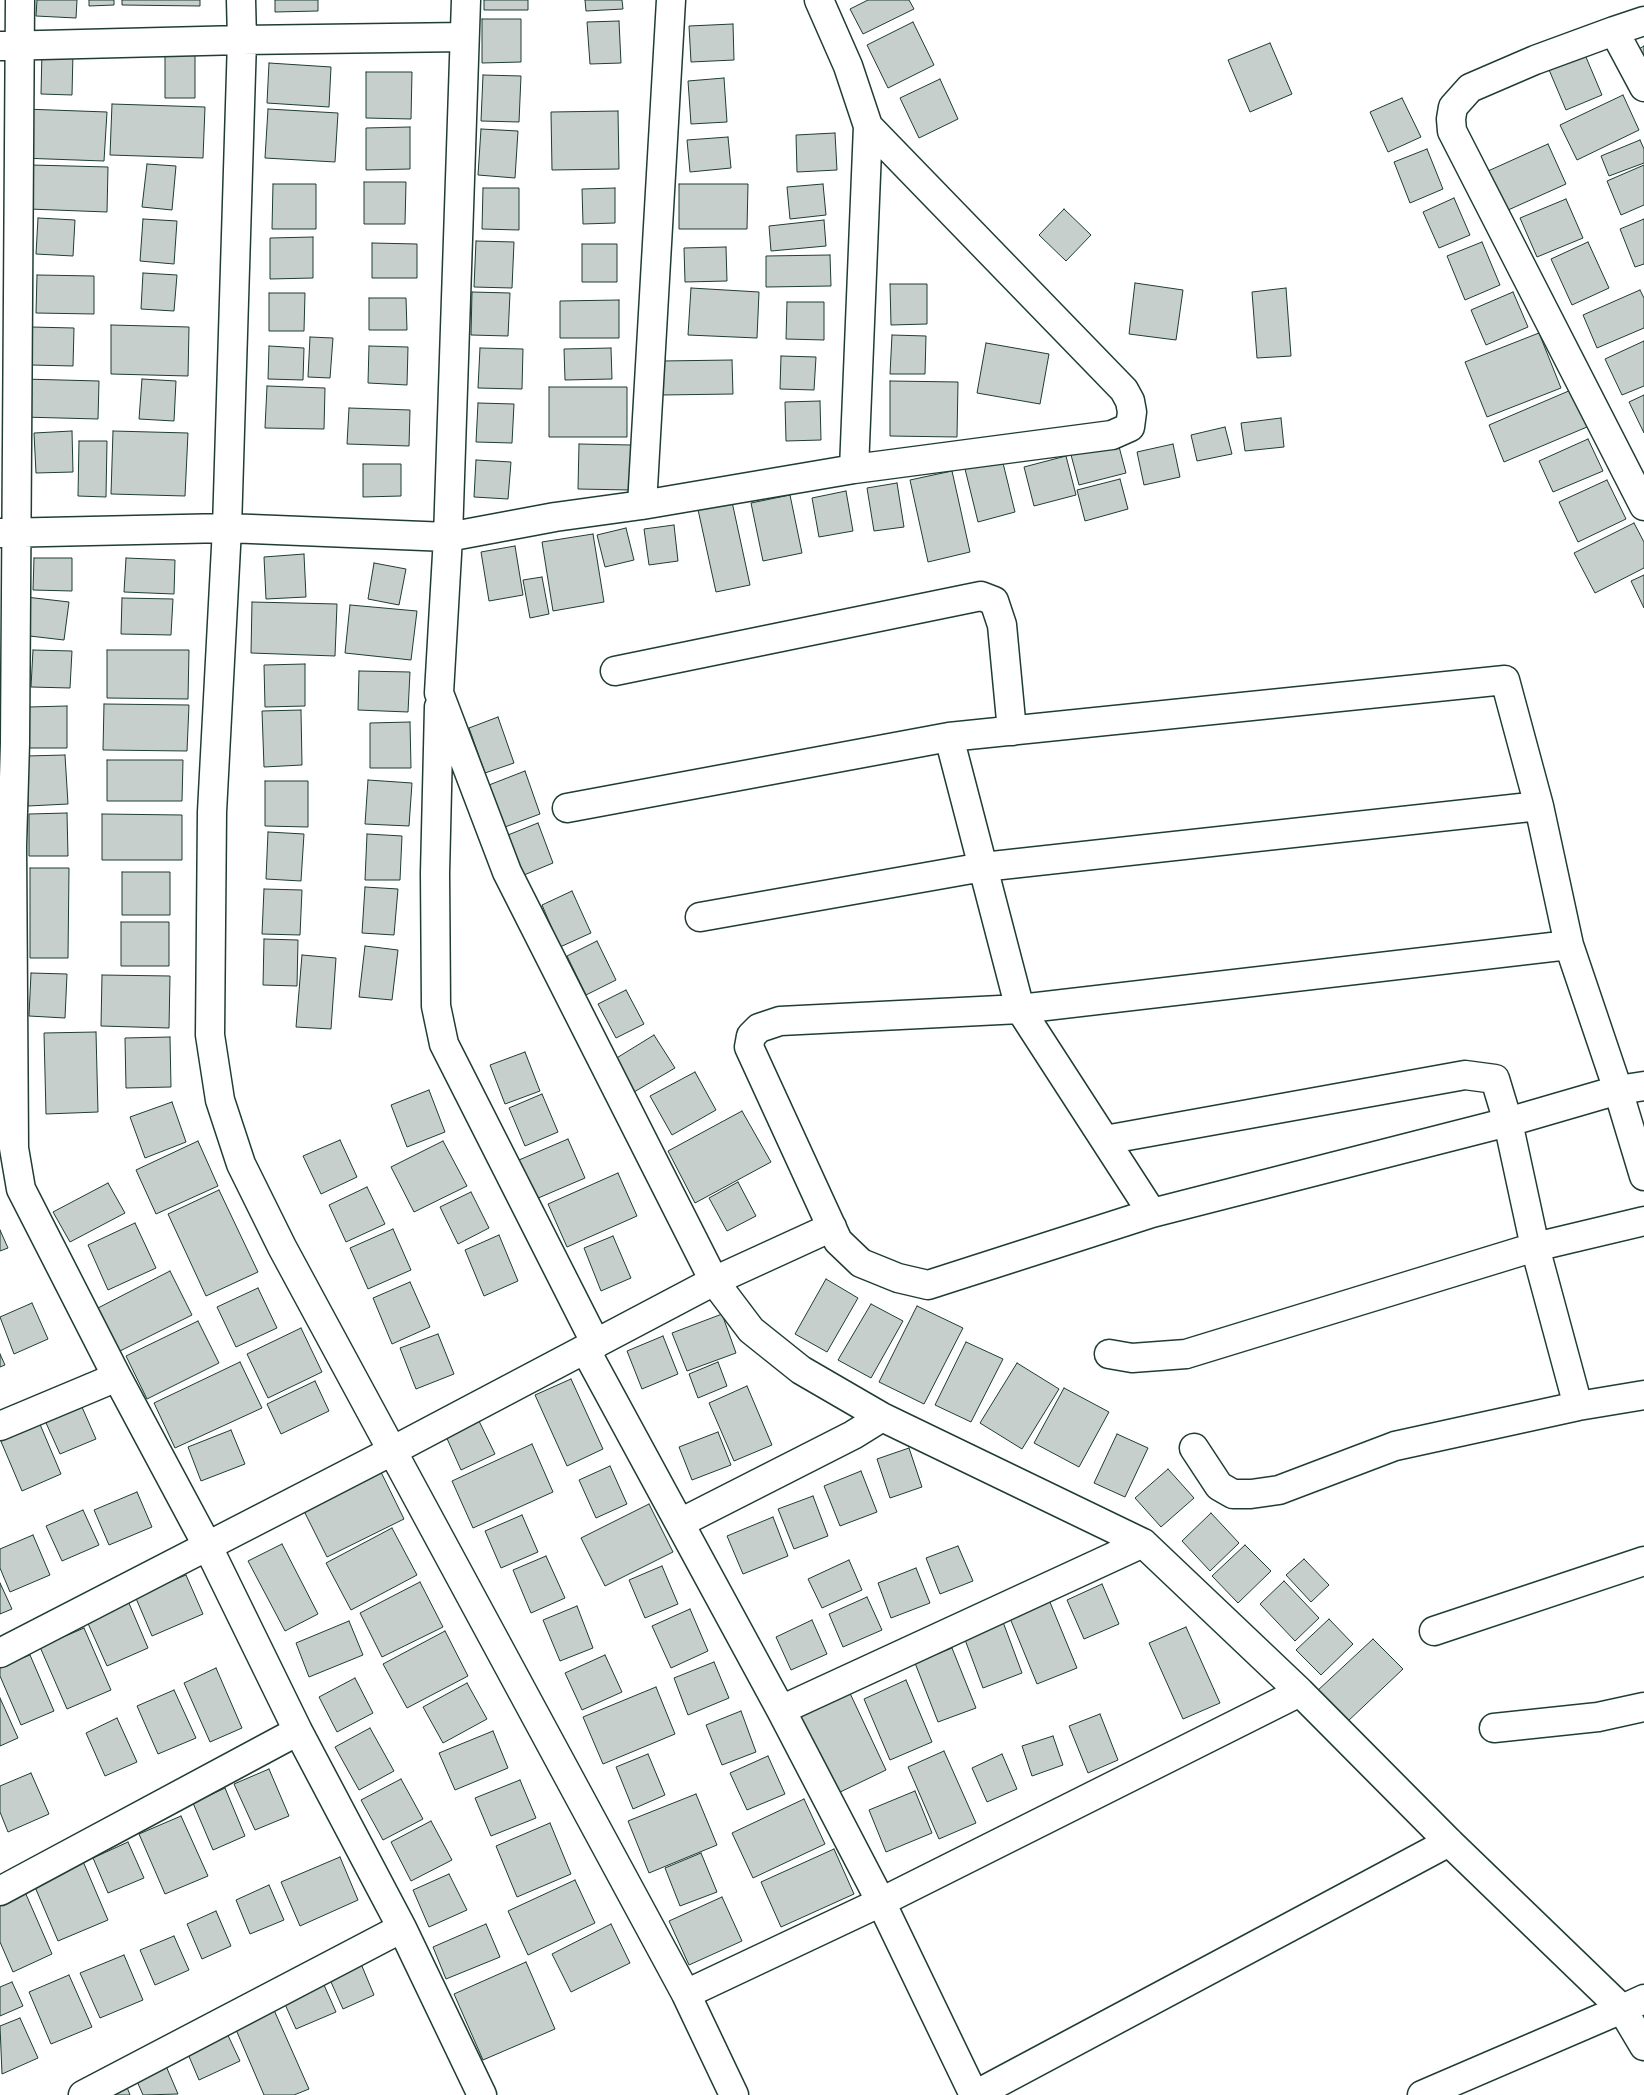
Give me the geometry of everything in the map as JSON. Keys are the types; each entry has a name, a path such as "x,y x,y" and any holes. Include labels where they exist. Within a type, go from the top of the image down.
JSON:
{"street":[{"path":"20,0 9,46 7,743 12,846 7,953 14,1148 10,1193 117,1377 208,1547 298,1731 402,1928 482,2095"},
{"path":"242,0 227,528 212,831 210,1035 220,1100 241,1164 278,1239 686,1994 734,2095"},
{"path":"466,0 448,537 439,693 435,873 436,1006 444,1044 591,1347 680,1523 781,1710 881,1902 974,2095 1449,1842"},
{"path":"642,505 671,0"},
{"path":"819,0 848,66 868,126 854,469"},
{"path":"1644,21 1535,60 1470,88 1453,107 1451,119 1452,131 1644,506"},
{"path":"1614,31 1644,87"},
{"path":"9,46 464,37"},
{"path":"7,533 227,528 448,537 555,517 642,505 854,469 1112,435 1130,427 1132,412 1130,400 1124,390 868,126"},
{"path":"615,671 981,596 994,601 1002,625 1012,731"},
{"path":"568,808 949,737 1506,680 1539,806 1569,945 1631,1088 1644,1176"},
{"path":"439,693 507,872 714,1282 734,1310 768,1346 800,1370 882,1417 1143,1543 1300,1692 1449,1842 1633,2004 1644,2046"},
{"path":"949,737 1020,1009 1152,1213"},
{"path":"700,917 983,867 1539,806"},
{"path":"1569,945 1020,1009 780,1021 768,1023 751,1036 749,1047 838,1241 861,1263 898,1278 928,1286 1152,1213 1508,1122 1631,1088"},
{"path":"1105,1140 1465,1075 1495,1079 1508,1122 1536,1247 1578,1406"},
{"path":"1109,1354 1132,1358 1186,1354 1536,1247 1644,1221"},
{"path":"0,1653 208,1547 714,1282 832,1227"},
{"path":"0,1426 117,1377"},
{"path":"1194,1448 1219,1486 1233,1494 1251,1494 1279,1490 1395,1446 1578,1406 1644,1395"},
{"path":"680,1523 853,1435 882,1417"},
{"path":"781,1710 1143,1543"},
{"path":"1434,1631 1644,1561"},
{"path":"686,1994 881,1902 1300,1692"},
{"path":"1494,1728 1598,1717 1644,1707"},
{"path":"0,1891 298,1731"},
{"path":"82,2095 402,1928"},
{"path":"1436,2092 1633,2004"}],"building":[{"path":"37,0 77,0 76,18 36,16"},
{"path":"89,0 114,0 114,5 89,6"},
{"path":"122,0 200,0 200,6 122,5"},
{"path":"275,0 318,0 318,11 275,12"},
{"path":"484,0 528,0 528,10 484,10"},
{"path":"585,0 622,0 623,9 586,11"},
{"path":"868,0 909,0 914,9 863,34 850,9"},
{"path":"482,19 521,19 521,62 482,63"},
{"path":"619,21 621,63 590,64 587,22"},
{"path":"913,22 934,65 888,88 867,45"},
{"path":"733,24 734,60 691,62 689,26"},
{"path":"1270,43 1292,94 1250,112 1228,60"},
{"path":"1644,46 1644,65 1637,50"},
{"path":"1583,50 1602,95 1566,110 1547,65"},
{"path":"42,51 73,52 72,95 41,94"},
{"path":"165,55 195,55 195,98 165,98"},
{"path":"269,63 331,67 329,107 267,103"},
{"path":"366,72 412,72 411,119 366,118"},
{"path":"483,75 521,76 519,122 481,121"},
{"path":"724,78 727,122 691,124 688,81"},
{"path":"940,79 958,119 919,138 900,98"},
{"path":"1623,95 1639,130 1577,160 1560,125"},
{"path":"1402,98 1421,137 1388,152 1370,112"},
{"path":"112,104 205,107 203,158 110,155"},
{"path":"24,109 107,112 104,161 21,158"},
{"path":"268,109 338,113 335,162 265,158"},
{"path":"618,111 619,169 552,170 551,112"},
{"path":"410,127 410,169 366,170 366,128"},
{"path":"481,129 518,131 515,178 478,175"},
{"path":"835,133 837,170 797,172 796,135"},
{"path":"728,137 731,168 690,172 687,140"},
{"path":"1640,140 1644,149 1644,163 1609,176 1601,156"},
{"path":"1548,144 1566,184 1506,211 1488,171"},
{"path":"1427,149 1443,189 1410,203 1394,162"},
{"path":"147,164 176,166 172,210 142,207"},
{"path":"31,165 108,167 107,212 29,209"},
{"path":"1644,165 1644,205 1621,215 1607,181"},
{"path":"364,182 406,182 405,224 364,224"},
{"path":"273,184 316,184 316,229 272,229"},
{"path":"679,184 748,184 747,229 679,229"},
{"path":"823,184 826,215 790,219 787,187"},
{"path":"483,188 519,188 519,230 482,229"},
{"path":"615,188 615,223 583,224 582,189"},
{"path":"1454,198 1470,235 1439,248 1423,212"},
{"path":"1566,199 1583,238 1537,257 1520,218"},
{"path":"1064,209 1091,235 1066,261 1039,235"},
{"path":"38,218 75,220 73,256 36,254"},
{"path":"143,219 177,221 174,264 140,261"},
{"path":"1644,219 1644,264 1635,267 1620,229"},
{"path":"824,220 826,246 771,251 769,226"},
{"path":"313,237 313,278 270,279 270,238"},
{"path":"476,241 514,242 512,288 474,287"},
{"path":"1482,242 1500,285 1465,300 1447,256"},
{"path":"1588,242 1609,288 1572,305 1551,259"},
{"path":"372,243 417,244 417,278 372,278"},
{"path":"582,244 617,244 617,282 582,282"},
{"path":"726,247 727,281 685,282 684,248"},
{"path":"830,255 831,286 766,287 766,256"},
{"path":"143,273 177,275 174,311 141,309"},
{"path":"37,275 94,276 94,314 36,313"},
{"path":"1135,283 1183,290 1176,340 1129,334"},
{"path":"890,284 927,284 927,324 891,325"},
{"path":"691,288 759,292 757,338 688,335"},
{"path":"1286,288 1291,356 1257,358 1252,292"},
{"path":"1640,290 1644,298 1644,328 1597,348 1583,315"},
{"path":"472,292 510,293 508,336 471,335"},
{"path":"1513,292 1528,327 1486,345 1471,310"},
{"path":"269,293 305,293 304,331 269,331"},
{"path":"369,298 406,298 407,330 369,330"},
{"path":"619,300 619,338 560,338 560,301"},
{"path":"787,302 824,302 824,340 786,339"},
{"path":"111,325 189,327 188,376 111,374"},
{"path":"31,327 74,328 73,366 31,365"},
{"path":"1539,333 1561,388 1487,417 1465,362"},
{"path":"892,335 926,336 925,374 890,374"},
{"path":"310,337 333,338 330,378 308,377"},
{"path":"1644,341 1644,386 1622,395 1605,359"},
{"path":"986,343 1049,354 1040,404 977,393"},
{"path":"269,346 304,348 303,380 268,379"},
{"path":"369,346 408,347 407,385 368,383"},
{"path":"480,348 523,349 522,389 478,388"},
{"path":"611,348 612,379 565,380 564,349"},
{"path":"781,356 816,357 814,390 780,389"},
{"path":"732,360 733,394 662,395 662,361"},
{"path":"23,379 99,381 98,419 22,417"},
{"path":"142,379 176,381 174,421 139,419"},
{"path":"890,381 958,382 957,437 890,436"},
{"path":"267,386 325,388 324,429 265,428"},
{"path":"549,387 627,387 627,437 549,437"},
{"path":"1571,390 1587,427 1504,462 1489,425"},
{"path":"1644,395 1644,433 1629,402"},
{"path":"820,401 821,440 786,441 785,402"},
{"path":"478,403 514,404 512,443 476,442"},
{"path":"349,408 410,410 409,446 347,444"},
{"path":"1281,418 1284,447 1245,451 1241,423"},
{"path":"1225,427 1232,454 1197,461 1191,435"},
{"path":"72,431 73,472 36,473 34,433"},
{"path":"113,431 188,433 185,496 111,494"},
{"path":"1117,439 1126,473 1079,485 1070,451"},
{"path":"1588,439 1603,471 1553,492 1539,461"},
{"path":"79,441 107,441 106,497 78,496"},
{"path":"579,444 631,445 630,490 578,489"},
{"path":"1173,444 1180,477 1144,485 1137,452"},
{"path":"1066,456 1076,495 1034,506 1024,467"},
{"path":"1002,459 1015,512 978,522 965,469"},
{"path":"476,460 511,462 508,499 474,497"},
{"path":"363,464 401,464 401,496 363,497"},
{"path":"952,471 970,552 928,562 910,480"},
{"path":"1120,479 1128,509 1085,521 1077,490"},
{"path":"1607,480 1626,519 1578,542 1559,502"},
{"path":"897,483 904,527 874,531 867,488"},
{"path":"846,491 853,531 819,537 812,498"},
{"path":"790,495 802,553 763,561 751,503"},
{"path":"731,497 750,585 716,592 697,505"},
{"path":"1634,523 1644,542 1644,568 1595,593 1574,553"},
{"path":"674,525 678,561 649,565 644,529"},
{"path":"626,528 634,560 605,567 597,535"},
{"path":"593,534 604,602 553,611 542,542"},
{"path":"515,546 523,595 489,601 481,552"},
{"path":"304,554 306,597 266,599 264,557"},
{"path":"34,558 72,558 72,591 33,590"},
{"path":"126,558 175,560 174,594 124,592"},
{"path":"374,563 406,569 399,605 368,599"},
{"path":"1644,575 1644,608 1631,581"},
{"path":"542,577 549,614 530,618 523,580"},
{"path":"26,597 69,602 64,640 21,635"},
{"path":"122,598 173,599 171,635 121,634"},
{"path":"252,602 337,604 335,656 251,653"},
{"path":"350,605 417,611 411,660 345,653"},
{"path":"33,650 72,651 70,688 31,687"},
{"path":"107,650 189,650 188,699 107,698"},
{"path":"305,664 305,706 265,707 264,665"},
{"path":"359,671 410,672 408,712 358,710"},
{"path":"104,704 189,705 187,751 103,750"},
{"path":"67,706 67,748 29,748 28,707"},
{"path":"301,710 302,765 264,767 262,711"},
{"path":"498,717 514,763 485,773 469,728"},
{"path":"410,722 411,768 370,768 370,723"},
{"path":"65,755 68,804 28,806 26,756"},
{"path":"107,760 183,760 182,801 107,801"},
{"path":"525,771 540,814 505,827 489,785"},
{"path":"368,780 412,783 409,826 365,824"},
{"path":"265,781 308,781 308,827 265,826"},
{"path":"67,813 68,856 29,856 29,814"},
{"path":"102,814 182,815 182,860 102,860"},
{"path":"538,823 553,863 524,875 508,835"},
{"path":"268,832 304,834 301,881 266,879"},
{"path":"367,834 402,836 400,880 365,880"},
{"path":"30,868 69,868 68,958 30,958"},
{"path":"122,872 170,872 170,915 122,915"},
{"path":"365,887 398,889 394,935 362,933"},
{"path":"264,889 302,890 300,935 262,934"},
{"path":"572,891 591,933 560,947 542,905"},
{"path":"121,922 169,922 169,966 121,966"},
{"path":"264,939 298,940 297,986 263,985"},
{"path":"597,941 616,980 586,995 567,956"},
{"path":"365,946 398,950 392,1000 359,997"},
{"path":"302,955 336,958 331,1029 296,1027"},
{"path":"31,973 67,974 65,1018 29,1016"},
{"path":"102,975 170,976 169,1028 101,1026"},
{"path":"626,990 644,1024 616,1038 598,1004"},
{"path":"96,1032 98,1112 46,1114 44,1033"},
{"path":"654,1035 675,1068 634,1092 615,1059"},
{"path":"170,1037 171,1087 126,1088 125,1038"},
{"path":"525,1052 540,1091 505,1104 490,1065"},
{"path":"695,1072 716,1110 672,1135 650,1096"},
{"path":"429,1090 445,1132 407,1147 391,1105"},
{"path":"542,1094 558,1132 525,1146 509,1108"},
{"path":"172,1102 186,1142 145,1158 130,1117"},
{"path":"742,1111 771,1162 695,1203 668,1151"},
{"path":"568,1139 585,1178 536,1199 519,1160"},
{"path":"340,1140 357,1177 321,1194 303,1156"},
{"path":"198,1141 218,1186 156,1214 136,1170"},
{"path":"443,1141 467,1186 414,1212 391,1167"},
{"path":"618,1173 637,1216 567,1247 548,1204"},
{"path":"738,1182 756,1216 727,1231 709,1198"},
{"path":"108,1183 125,1213 70,1242 53,1212"},
{"path":"367,1187 385,1224 346,1242 329,1205"},
{"path":"219,1190 258,1272 206,1296 168,1214"},
{"path":"471,1192 489,1228 458,1244 440,1207"},
{"path":"135,1223 156,1268 108,1290 88,1245"},
{"path":"393,1229 411,1270 368,1289 350,1248"},
{"path":"0,1230 8,1248 0,1251"},
{"path":"499,1235 518,1281 484,1296 465,1250"},
{"path":"613,1236 631,1278 601,1291 584,1248"},
{"path":"170,1271 192,1315 118,1352 96,1309"},
{"path":"826,1279 858,1298 827,1352 795,1334"},
{"path":"410,1282 430,1327 392,1344 373,1298"},
{"path":"258,1288 277,1328 236,1347 217,1307"},
{"path":"32,1303 48,1339 14,1354 0,1317"},
{"path":"871,1304 903,1321 871,1378 838,1360"},
{"path":"917,1306 963,1328 924,1404 879,1382"},
{"path":"722,1314 736,1353 687,1371 672,1333"},
{"path":"198,1321 219,1363 147,1399 126,1356"},
{"path":"301,1328 322,1372 268,1398 247,1354"},
{"path":"438,1334 454,1374 416,1389 400,1348"},
{"path":"663,1336 678,1374 642,1389 627,1351"},
{"path":"966,1342 1003,1359 971,1422 935,1405"},
{"path":"0,1354 5,1365 0,1367"},
{"path":"240,1362 262,1408 175,1448 154,1403"},
{"path":"718,1362 727,1386 698,1398 689,1374"},
{"path":"1017,1363 1059,1389 1022,1449 980,1423"},
{"path":"571,1379 603,1449 567,1466 535,1395"},
{"path":"315,1381 329,1411 281,1434 267,1404"},
{"path":"747,1386 772,1445 734,1461 709,1403"},
{"path":"1064,1388 1109,1412 1079,1467 1034,1443"},
{"path":"78,1398 96,1439 60,1454 42,1414"},
{"path":"478,1419 495,1454 461,1470 445,1434"},
{"path":"39,1422 61,1474 22,1491 0,1439"},
{"path":"231,1430 245,1464 201,1481 188,1447"},
{"path":"718,1432 731,1465 692,1480 679,1447"},
{"path":"1117,1434 1148,1448 1125,1497 1094,1483"},
{"path":"532,1444 553,1492 473,1528 452,1481"},
{"path":"909,1448 922,1487 890,1498 877,1459"},
{"path":"378,1466 404,1519 327,1557 301,1505"},
{"path":"610,1466 627,1504 596,1518 579,1480"},
{"path":"1168,1469 1194,1498 1161,1527 1135,1498"},
{"path":"861,1471 877,1512 840,1526 824,1486"},
{"path":"137,1492 152,1527 109,1545 94,1510"},
{"path":"813,1496 828,1536 794,1549 778,1509"},
{"path":"649,1504 673,1552 605,1586 581,1538"},
{"path":"83,1510 99,1545 62,1561 46,1526"},
{"path":"1211,1513 1239,1543 1210,1571 1182,1541"},
{"path":"522,1515 538,1552 501,1568 485,1531"},
{"path":"773,1517 788,1556 743,1574 727,1536"},
{"path":"392,1528 417,1575 351,1610 326,1563"},
{"path":"33,1535 50,1575 10,1592 0,1568 0,1549"},
{"path":"282,1544 318,1614 285,1631 248,1561"},
{"path":"1245,1545 1271,1571 1238,1603 1212,1576"},
{"path":"958,1546 973,1581 940,1594 926,1558"},
{"path":"546,1556 565,1598 531,1613 513,1570"},
{"path":"1304,1559 1329,1585 1311,1602 1286,1575"},
{"path":"849,1560 862,1590 822,1608 808,1579"},
{"path":"662,1566 678,1604 645,1618 629,1580"},
{"path":"916,1568 930,1603 891,1618 878,1583"},
{"path":"186,1575 203,1614 152,1636 135,1596"},
{"path":"1284,1581 1319,1618 1295,1641 1260,1604"},
{"path":"420,1582 443,1627 382,1657 360,1613"},
{"path":"0,1583 12,1609 0,1614"},
{"path":"1102,1584 1119,1624 1084,1639 1067,1600"},
{"path":"1047,1595 1077,1668 1037,1684 1007,1611"},
{"path":"867,1597 882,1630 843,1647 829,1614"},
{"path":"128,1601 148,1648 107,1666 86,1619"},
{"path":"577,1606 593,1648 560,1661 543,1620"},
{"path":"690,1609 708,1651 671,1668 652,1626"},
{"path":"1329,1619 1353,1644 1321,1675 1296,1650"},
{"path":"812,1620 827,1654 791,1670 776,1637"},
{"path":"349,1621 363,1655 309,1677 296,1643"},
{"path":"1003,1622 1022,1673 983,1688 964,1637"},
{"path":"1186,1627 1220,1703 1183,1719 1149,1643"},
{"path":"84,1628 111,1690 67,1709 40,1647"},
{"path":"445,1631 468,1676 407,1708 383,1664"},
{"path":"1373,1639 1403,1669 1346,1723 1316,1692"},
{"path":"952,1648 976,1708 938,1722 915,1663"},
{"path":"30,1655 54,1711 21,1725 0,1676 0,1667"},
{"path":"605,1655 622,1692 582,1710 565,1673"},
{"path":"714,1662 729,1698 688,1715 674,1678"},
{"path":"216,1668 242,1728 210,1742 184,1683"},
{"path":"355,1678 373,1713 337,1732 319,1697"},
{"path":"906,1680 932,1742 890,1760 864,1699"},
{"path":"467,1683 487,1719 443,1743 423,1707"},
{"path":"656,1687 675,1734 603,1764 583,1717"},
{"path":"848,1689 886,1770 834,1795 796,1714"},
{"path":"174,1690 196,1738 158,1754 137,1706"},
{"path":"0,1698 18,1738 0,1746"},
{"path":"741,1711 756,1752 722,1765 706,1725"},
{"path":"1100,1714 1118,1760 1088,1773 1069,1726"},
{"path":"117,1718 137,1762 105,1776 86,1733"},
{"path":"370,1728 394,1771 359,1790 335,1747"},
{"path":"493,1731 508,1768 455,1790 439,1753"},
{"path":"1053,1736 1063,1765 1032,1776 1022,1746"},
{"path":"944,1751 976,1823 939,1839 908,1767"},
{"path":"648,1754 665,1795 633,1809 616,1767"},
{"path":"1002,1754 1017,1789 987,1802 972,1768"},
{"path":"768,1756 785,1794 747,1810 730,1773"},
{"path":"269,1769 289,1816 255,1830 234,1784"},
{"path":"31,1773 49,1814 8,1832 0,1812 0,1786"},
{"path":"401,1779 423,1819 383,1840 361,1800"},
{"path":"520,1780 536,1818 491,1836 475,1798"},
{"path":"225,1788 245,1836 213,1850 193,1803"},
{"path":"915,1791 932,1833 886,1852 869,1810"},
{"path":"696,1794 717,1845 649,1873 628,1821"},
{"path":"804,1799 825,1844 753,1878 732,1833"},
{"path":"181,1816 208,1876 165,1894 139,1834"},
{"path":"431,1821 452,1860 411,1881 391,1842"},
{"path":"550,1823 571,1874 517,1897 496,1846"},
{"path":"128,1842 144,1878 108,1893 93,1858"},
{"path":"834,1849 854,1894 781,1927 761,1882"},
{"path":"701,1853 717,1892 680,1906 665,1868"},
{"path":"340,1857 358,1900 300,1926 281,1882"},
{"path":"82,1859 108,1920 58,1941 32,1880"},
{"path":"449,1874 467,1910 429,1927 413,1890"},
{"path":"575,1880 595,1923 528,1955 508,1911"},
{"path":"269,1885 284,1920 250,1934 236,1900"},
{"path":"25,1892 52,1954 13,1972 0,1942 0,1903"},
{"path":"722,1897 742,1941 689,1965 669,1921"},
{"path":"216,1911 231,1946 202,1959 187,1924"},
{"path":"486,1924 500,1957 446,1979 433,1947"},
{"path":"611,1924 630,1963 571,1992 552,1954"},
{"path":"174,1936 189,1970 155,1985 140,1950"},
{"path":"124,1955 143,2000 100,2018 80,1973"},
{"path":"359,1959 374,1995 343,2009 327,1973"},
{"path":"526,1962 555,2029 483,2060 454,1994"},
{"path":"69,1975 92,2027 51,2044 29,1992"},
{"path":"320,1976 336,2012 296,2029 280,1993"},
{"path":"12,1982 23,2006 0,2016 0,1987"},
{"path":"270,2001 309,2089 294,2095 264,2095 231,2018"},
{"path":"20,2018 38,2058 2,2074 0,2026"},
{"path":"225,2029 240,2061 199,2080 185,2047"},
{"path":"166,2066 178,2094 143,2095 136,2079"},
{"path":"125,2082 130,2095 95,2095"}]}
